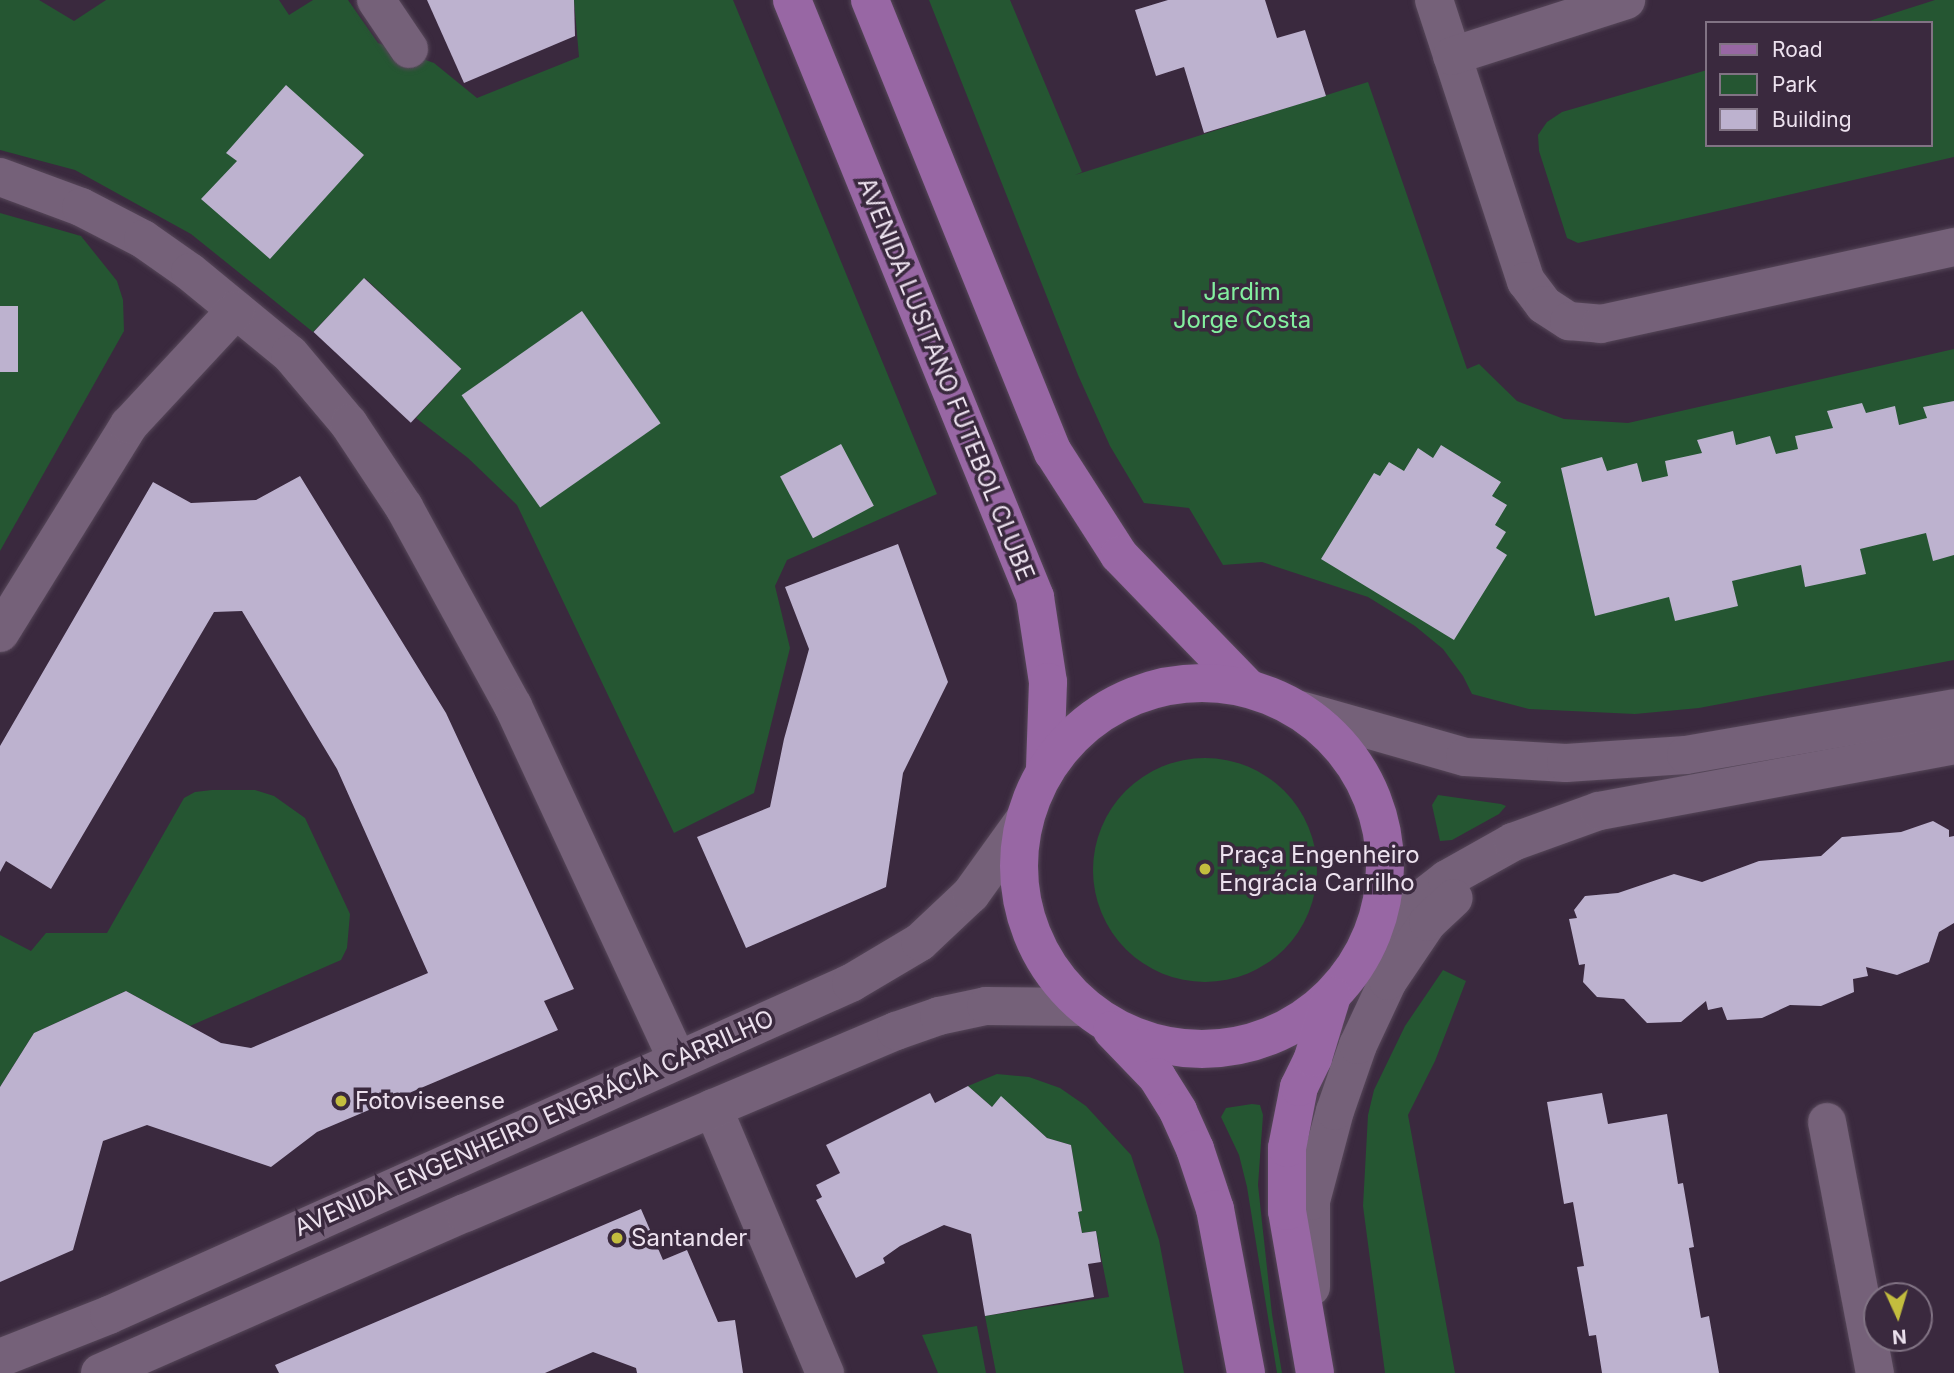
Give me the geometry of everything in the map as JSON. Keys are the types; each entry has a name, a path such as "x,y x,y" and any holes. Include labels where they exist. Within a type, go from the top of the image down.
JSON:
{"main road":[{"name":"AVENIDA LUSITANO FUTEBOL CLUBE","path":"792,0 1035,597 1048,682 1045,769"},
{"path":"870,0 1053,452 1119,555 1247,687"},
{"path":"1094,1014 1149,1041 1197,1049 1246,1043 1292,1025 1332,996 1362,957 1378,919 1385,880 1385,841 1375,802 1357,766 1332,735 1300,710 1247,687 1189,683 1132,696 1083,725 1045,769 1022,824 1017,863 1026,918 1035,943 1056,978 1157,1077 1178,1111 1195,1149 1215,1209 1246,1373"},
{"path":"1313,1361 1287,1211 1287,1148 1299,1087 1313,1058 1332,996"}],"street":[{"path":"376,0 409,49"},
{"path":"1434,0 1526,281 1544,305 1569,321 1601,324 1954,247"},
{"path":"1452,56 1626,0"},
{"path":"0,177 81,207 143,239 190,272 290,354 349,424 404,507 513,706 677,1060"},
{"path":"0,633 129,425 236,310"},
{"path":"1300,710 1465,757 1566,763 1686,755 1954,708"},
{"path":"1362,957 1398,917 1447,879 1513,842 1599,811 1954,745"},
{"name":"AVENIDA ENGENHEIRO ENGRÁCIA CARRILHO","path":"0,1358 109,1314 851,983 920,942 971,894 1022,824"},
{"path":"1313,1361 1311,1201 1335,1111 1358,1045 1388,981 1428,922 1513,842"},
{"path":"100,1373 896,1031 940,1016 986,1006 1094,1014"},
{"path":"713,1108 825,1373"},
{"path":"1826,1122 1875,1373"}],"green space":[{"path":"0,0 39,0 74,21 106,0 279,0 289,15 313,0 348,0 378,43 434,63 477,98 579,57 574,0 733,0 937,494 787,560 775,586 790,648 754,793 674,833 517,505 468,458 416,418 461,369 365,278 313,332 191,234 75,170 0,150"},
{"name":"Jardim Jorge Costa","path":"929,0 1010,0 1082,172 1075,175 1368,82 1467,369 1479,364 1517,401 1564,419 1628,423 1954,349 1954,660 1699,708 1635,714 1529,709 1472,694 1463,676 1443,649 1415,626 1368,597 1262,562 1223,565 1189,508 1144,503 1110,446 1078,375"},
{"path":"1935,0 1954,0 1954,157 1578,243 1567,238 1539,151 1538,135 1547,122 1562,112 1706,70 1706,147 1933,147 1933,21 1869,21"},
{"path":"0,213 81,236 117,281 123,300 124,331 0,551"},
{"path":"1205,758 1248,767 1267,777 1284,791 1298,808 1308,827 1317,870 1308,913 1298,932 1284,949 1267,963 1248,973 1205,982 1162,973 1143,963 1126,949 1112,932 1102,913 1093,870 1102,827 1112,808 1126,791 1143,777 1162,767"},
{"path":"255,790 274,796 305,818 350,914 347,948 341,960 190,1026 126,991 34,1033 0,1087 0,935 31,951 46,933 107,933 184,798 195,792"},
{"path":"1438,795 1506,806 1499,814 1452,840 1440,841 1432,805"},
{"path":"1443,970 1466,981 1435,1061 1408,1115 1455,1373 1385,1373 1363,1206 1368,1115 1374,1090 1405,1026"},
{"path":"997,1074 1029,1077 1060,1088 1086,1106 1131,1155 1159,1240 1184,1373 996,1373 985,1316 1109,1297 1096,1231 1082,1233 1078,1212 1082,1211 1071,1145 1047,1138 1001,1097 992,1107 968,1086"},
{"path":"1260,1105 1263,1115 1258,1185 1272,1314 1282,1373 1277,1373 1247,1187 1239,1155 1221,1117 1226,1108"},
{"path":"977,1326 986,1373 938,1373 922,1335"}],"building":[{"path":"427,0 574,0 575,36 464,83"},
{"path":"1168,0 1265,0 1277,38 1305,30 1326,96 1204,133 1184,67 1156,76 1135,10"},
{"path":"286,85 364,155 270,259 201,199 237,161 226,153"},
{"path":"364,278 461,369 411,423 314,332"},
{"path":"0,306 18,306 18,372 0,372"},
{"path":"582,311 661,423 540,508 462,395"},
{"path":"1954,401 1954,555 1933,561 1926,533 1860,549 1866,574 1805,587 1801,565 1732,581 1738,606 1675,621 1669,597 1595,616 1561,468 1602,457 1607,471 1637,463 1642,482 1668,476 1665,461 1702,453 1697,440 1733,431 1736,445 1770,436 1776,454 1798,449 1795,436 1833,428 1827,411 1862,403 1866,413 1895,406 1899,425 1927,418 1923,407"},
{"path":"841,444 874,506 813,538 780,476"},
{"path":"1441,445 1501,482 1492,496 1507,505 1495,525 1506,532 1496,548 1507,555 1454,640 1321,559 1374,473 1380,476 1389,462 1404,471 1418,448 1433,458"},
{"path":"300,476 446,713 574,989 544,1001 558,1030 317,1132 271,1167 147,1125 103,1141 73,1250 0,1282 0,1087 34,1033 126,991 221,1043 251,1048 428,973 337,769 242,611 214,612 51,889 6,861 0,872 0,746 153,482 191,503 256,500"},
{"path":"898,544 948,682 903,773 886,887 746,948 697,837 770,807 784,739 809,649 785,587"},
{"path":"1933,821 1949,830 1949,837 1954,836 1954,923 1939,932 1929,962 1897,975 1866,967 1868,976 1853,979 1854,992 1821,1006 1790,1005 1762,1018 1727,1020 1722,1007 1708,1010 1706,1001 1681,1022 1647,1023 1624,999 1597,997 1583,982 1585,964 1579,965 1569,919 1577,918 1574,910 1585,896 1618,893 1674,874 1702,882 1759,861 1821,856 1842,837 1901,832"},
{"path":"968,1086 992,1107 1001,1096 1047,1138 1071,1145 1082,1211 1078,1212 1082,1233 1096,1231 1101,1262 1088,1264 1094,1297 985,1316 971,1234 944,1225 900,1246 883,1258 885,1263 856,1278 816,1200 822,1197 816,1185 840,1173 826,1145 930,1093 935,1103"},
{"path":"1602,1093 1608,1124 1667,1114 1678,1184 1683,1183 1694,1247 1689,1248 1701,1318 1709,1316 1719,1373 1602,1373 1596,1335 1589,1336 1577,1267 1584,1266 1573,1202 1564,1204 1547,1102"},
{"path":"641,1209 663,1260 687,1250 718,1322 735,1320 743,1373 637,1373 636,1368 593,1352 545,1373 279,1373 275,1365"}],"place":[{"name":"Praça Engenheiro Engrácia Carrilho","path":"1205,869"},
{"name":"Fotoviseense","path":"341,1101"},
{"name":"Santander","path":"617,1238"}]}
